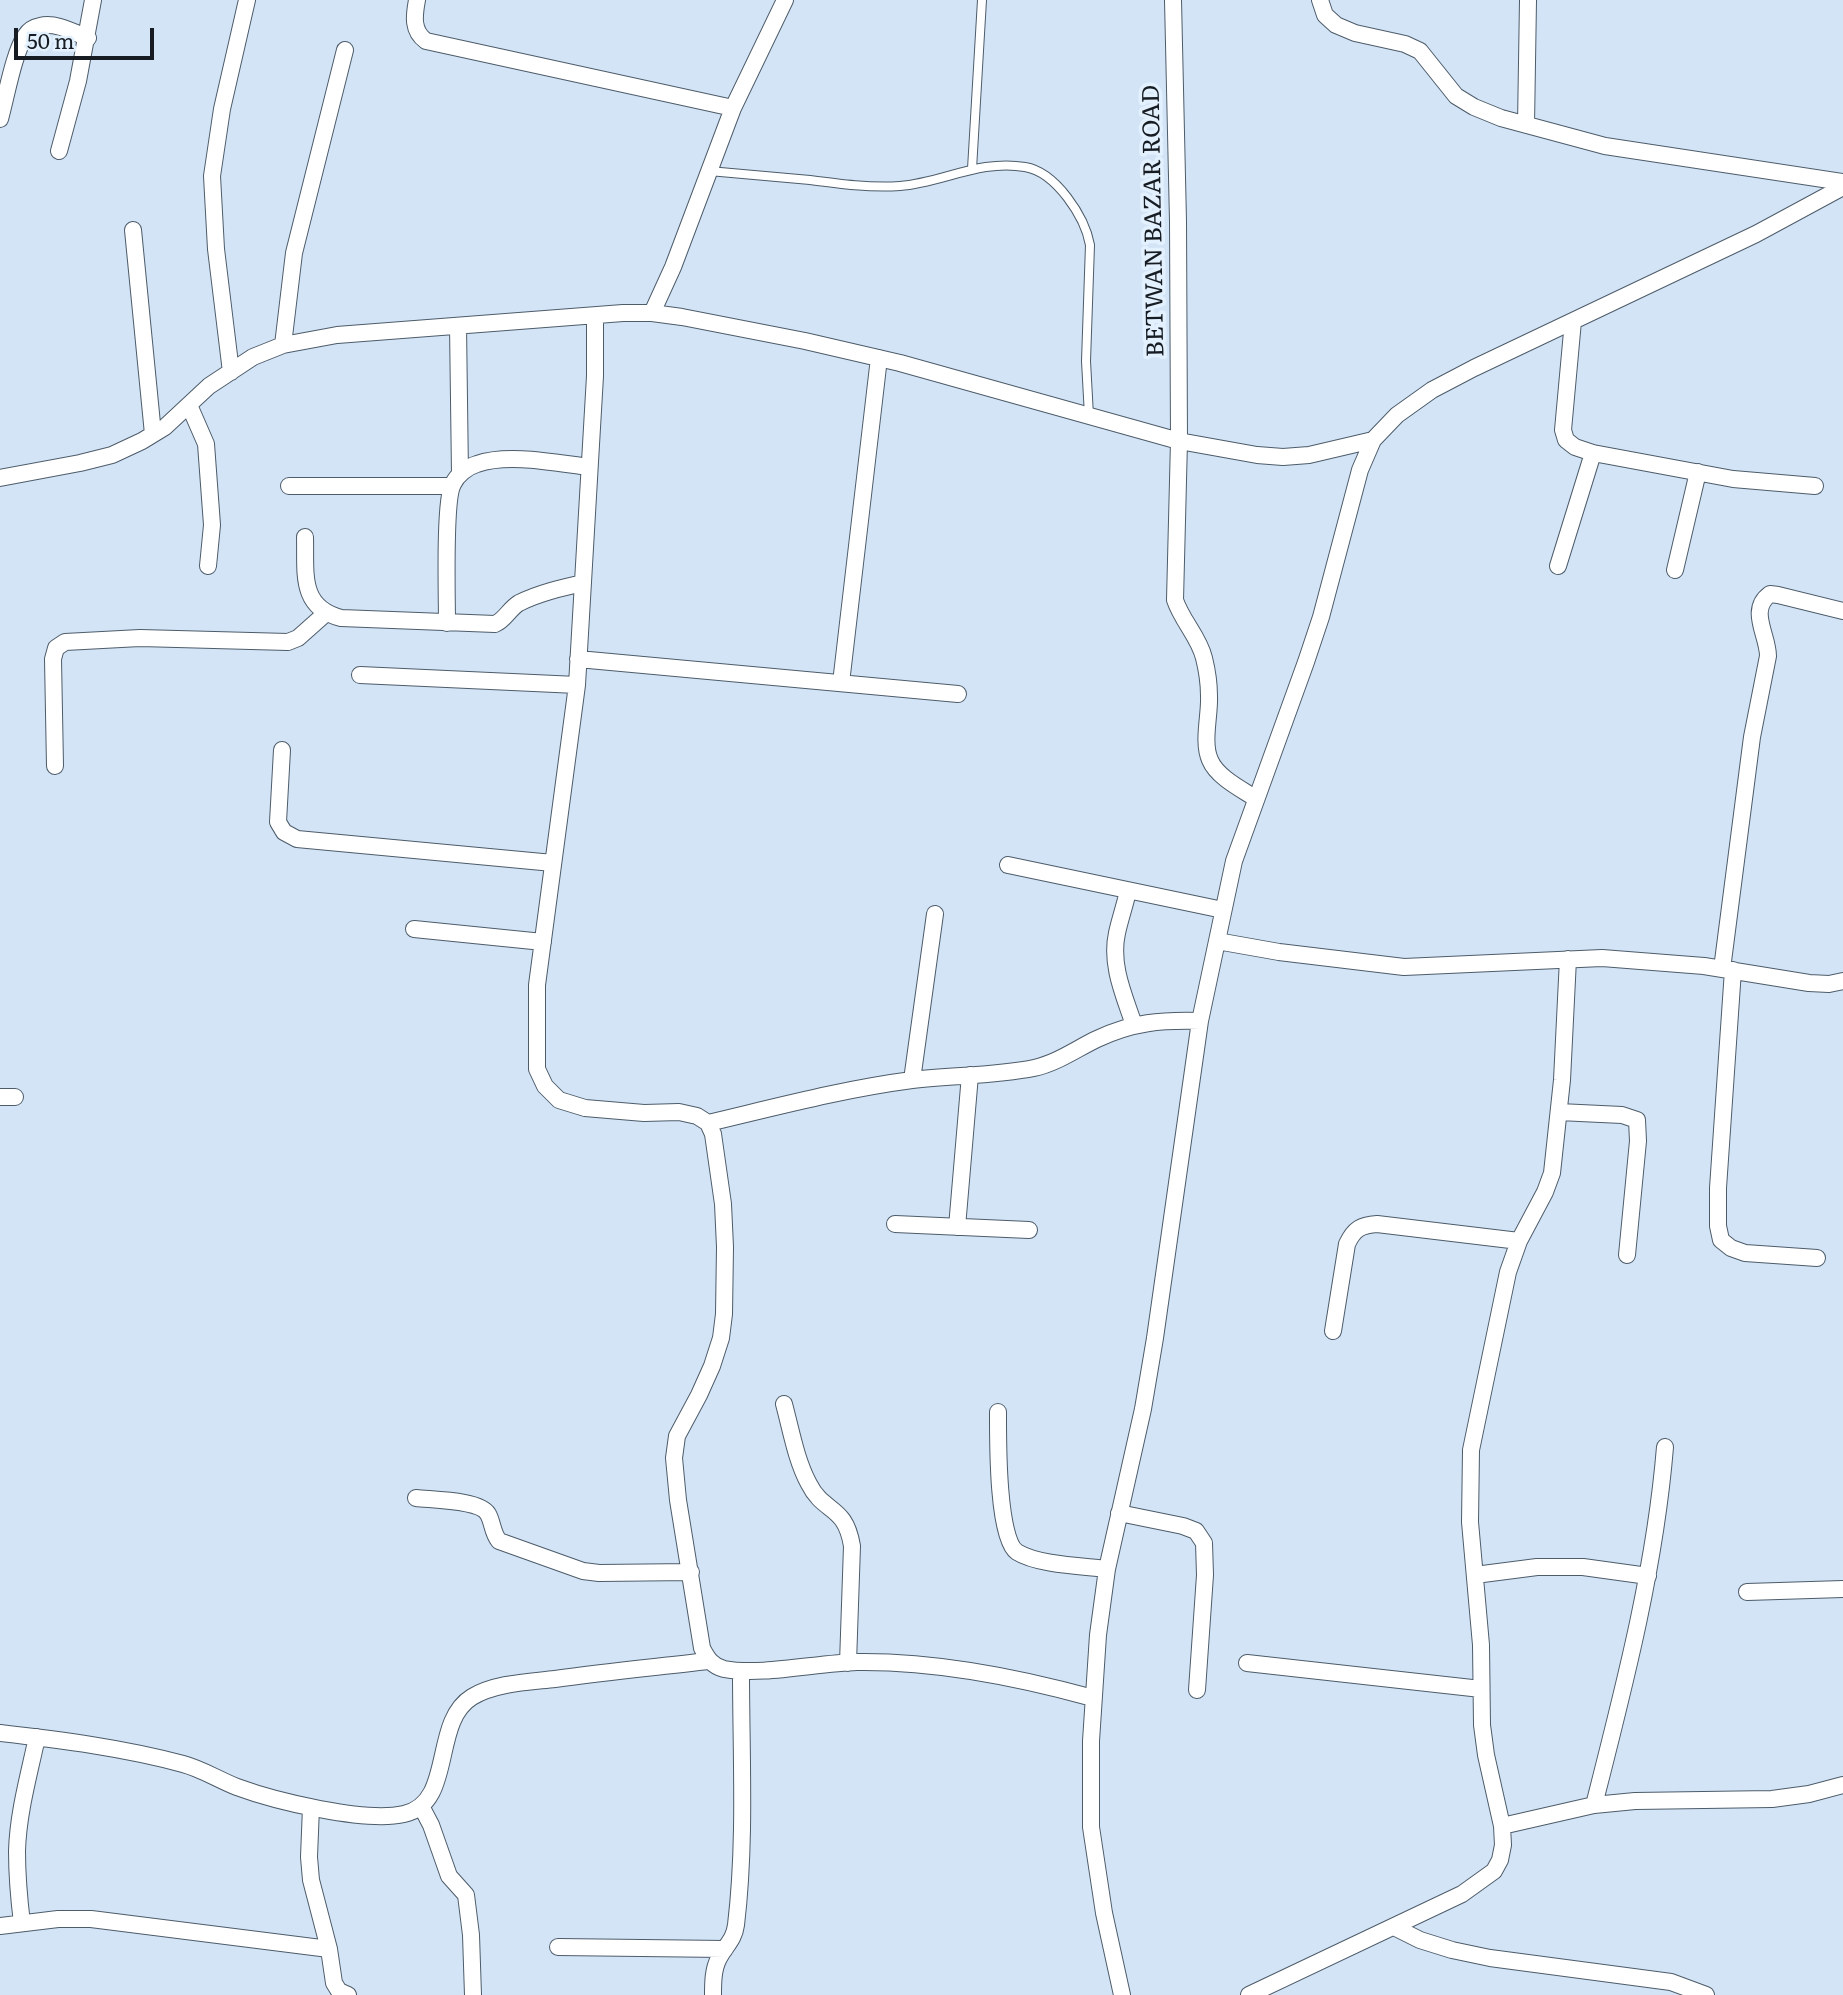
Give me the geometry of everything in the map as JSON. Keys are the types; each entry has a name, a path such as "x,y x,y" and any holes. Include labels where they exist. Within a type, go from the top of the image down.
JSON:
{"street":[{"path":"59,151 88,38 93,0"},
{"path":"231,372 216,249 212,176 222,109 247,0"},
{"path":"417,0 415,26 418,35 426,41 733,108"},
{"path":"652,313 673,267 733,108 785,0"},
{"name":"BETWAN BAZAR ROAD","path":"1173,0 1179,441 1175,600 1203,654 1209,696 1210,761 1217,770 1255,798"},
{"path":"1320,0 1325,15 1336,25 1354,33 1405,44 1420,51 1456,96 1474,107 1526,125 1631,151 1843,184"},
{"path":"1526,125 1528,0"},
{"path":"0,119 18,54 31,29 55,26 88,38"},
{"path":"283,345 294,253 345,50"},
{"path":"1122,1995 1104,1913 1091,1827 1093,1698 1107,1569 1143,1409 1200,1021 1234,861 1255,798 1291,708 1317,628 1360,470 1373,440 1397,415 1432,390 1756,234 1843,184"},
{"path":"133,230 153,434"},
{"path":"0,478 112,454 153,434 209,386 253,357 283,345 337,335 652,313 714,322 879,358 1179,441 1257,455 1283,457 1319,453 1373,440"},
{"path":"595,316 595,376 577,685 537,985 537,1069 545,1086 559,1100 585,1108 644,1113 679,1112 696,1116 708,1123 816,1098 912,1080 1038,1068 1057,1061 1115,1030 1168,1020 1200,1021"},
{"path":"1573,320 1563,430 1566,440 1575,447 1593,453 1733,479 1815,486"},
{"path":"447,623 448,510 455,480 458,326"},
{"path":"841,683 879,358"},
{"path":"189,405 206,444 212,525 208,566"},
{"path":"1558,566 1593,453"},
{"path":"289,486 455,480 476,464 499,460 589,467"},
{"path":"1675,570 1698,472"},
{"path":"304,537 309,593 315,605 326,614 341,618 495,624 519,604 545,592 583,583"},
{"path":"1817,1258 1745,1253 1731,1248 1721,1240 1718,1226 1718,1188 1728,969 1752,737 1768,656 1768,646 1759,621 1762,604 1770,594 1778,594 1843,611"},
{"path":"55,766 53,659 56,649 65,642 140,639 288,642 298,638 326,614"},
{"path":"578,659 958,694"},
{"path":"360,675 577,685"},
{"path":"282,750 278,822 284,832 298,839 553,863"},
{"path":"1008,864 1223,910"},
{"path":"1129,891 1116,936 1115,957 1118,978 1134,1025"},
{"path":"912,1080 935,914"},
{"path":"414,929 543,942"},
{"path":"1217,941 1279,952 1404,967 1567,959 1653,960 1809,983 1829,984 1843,981"},
{"path":"1249,1995 1462,1894 1494,1871 1500,1860 1503,1845 1502,1826 1482,1725 1481,1646 1470,1522 1471,1450 1508,1272 1518,1241 1545,1192 1552,1172 1559,1112 1567,959"},
{"path":"957,1227 970,1075"},
{"path":"1559,1112 1622,1115 1637,1121 1638,1141 1627,1255"},
{"path":"708,1123 718,1163 723,1204 725,1294 721,1338 699,1395 677,1436 674,1458 678,1500 702,1648 708,1661 720,1668 741,1671 848,1663 906,1664 1041,1684 1093,1698"},
{"path":"895,1224 1029,1230"},
{"path":"1333,1331 1348,1244 1353,1231 1364,1225 1377,1224 1518,1241"},
{"path":"784,1404 803,1472 810,1487 820,1500 843,1518 849,1528 852,1546 848,1663"},
{"path":"998,1412 999,1466 1008,1543 1016,1552 1033,1558 1107,1569"},
{"path":"1594,1805 1633,1652 1662,1487 1665,1447"},
{"path":"416,1498 473,1504 483,1508 489,1515 493,1534 499,1541 583,1571 691,1572"},
{"path":"1119,1513 1183,1526 1196,1531 1204,1543 1205,1575 1197,1690"},
{"path":"1475,1575 1537,1567 1583,1567 1648,1576"},
{"path":"1746,1592 1843,1589"},
{"path":"0,1732 111,1749 186,1765 271,1798 311,1807 377,1815 405,1814 421,1806 432,1793 449,1729 457,1710 473,1696 492,1689 530,1682 708,1661"},
{"path":"1247,1663 1481,1689"},
{"path":"713,1995 716,1966 734,1935 737,1910 742,1817 741,1671"},
{"path":"22,1923 17,1848 22,1808 37,1737"},
{"path":"1502,1826 1594,1805 1635,1801 1772,1800 1843,1785"},
{"path":"421,1806 449,1877 466,1895 471,1935 472,1995"},
{"path":"311,1807 311,1880 329,1949 334,1983 339,1991 348,1995"},
{"path":"0,1926 58,1919 91,1919 329,1949"},
{"path":"1394,1927 1420,1940 1452,1950 1490,1958 1671,1982 1706,1995"},
{"path":"558,1947 725,1949"}],"lane":[{"path":"972,169 982,0"},
{"path":"709,171 872,187 923,183 972,169 1025,167 1049,179 1072,205 1087,230 1090,245 1086,361 1089,416"}]}
